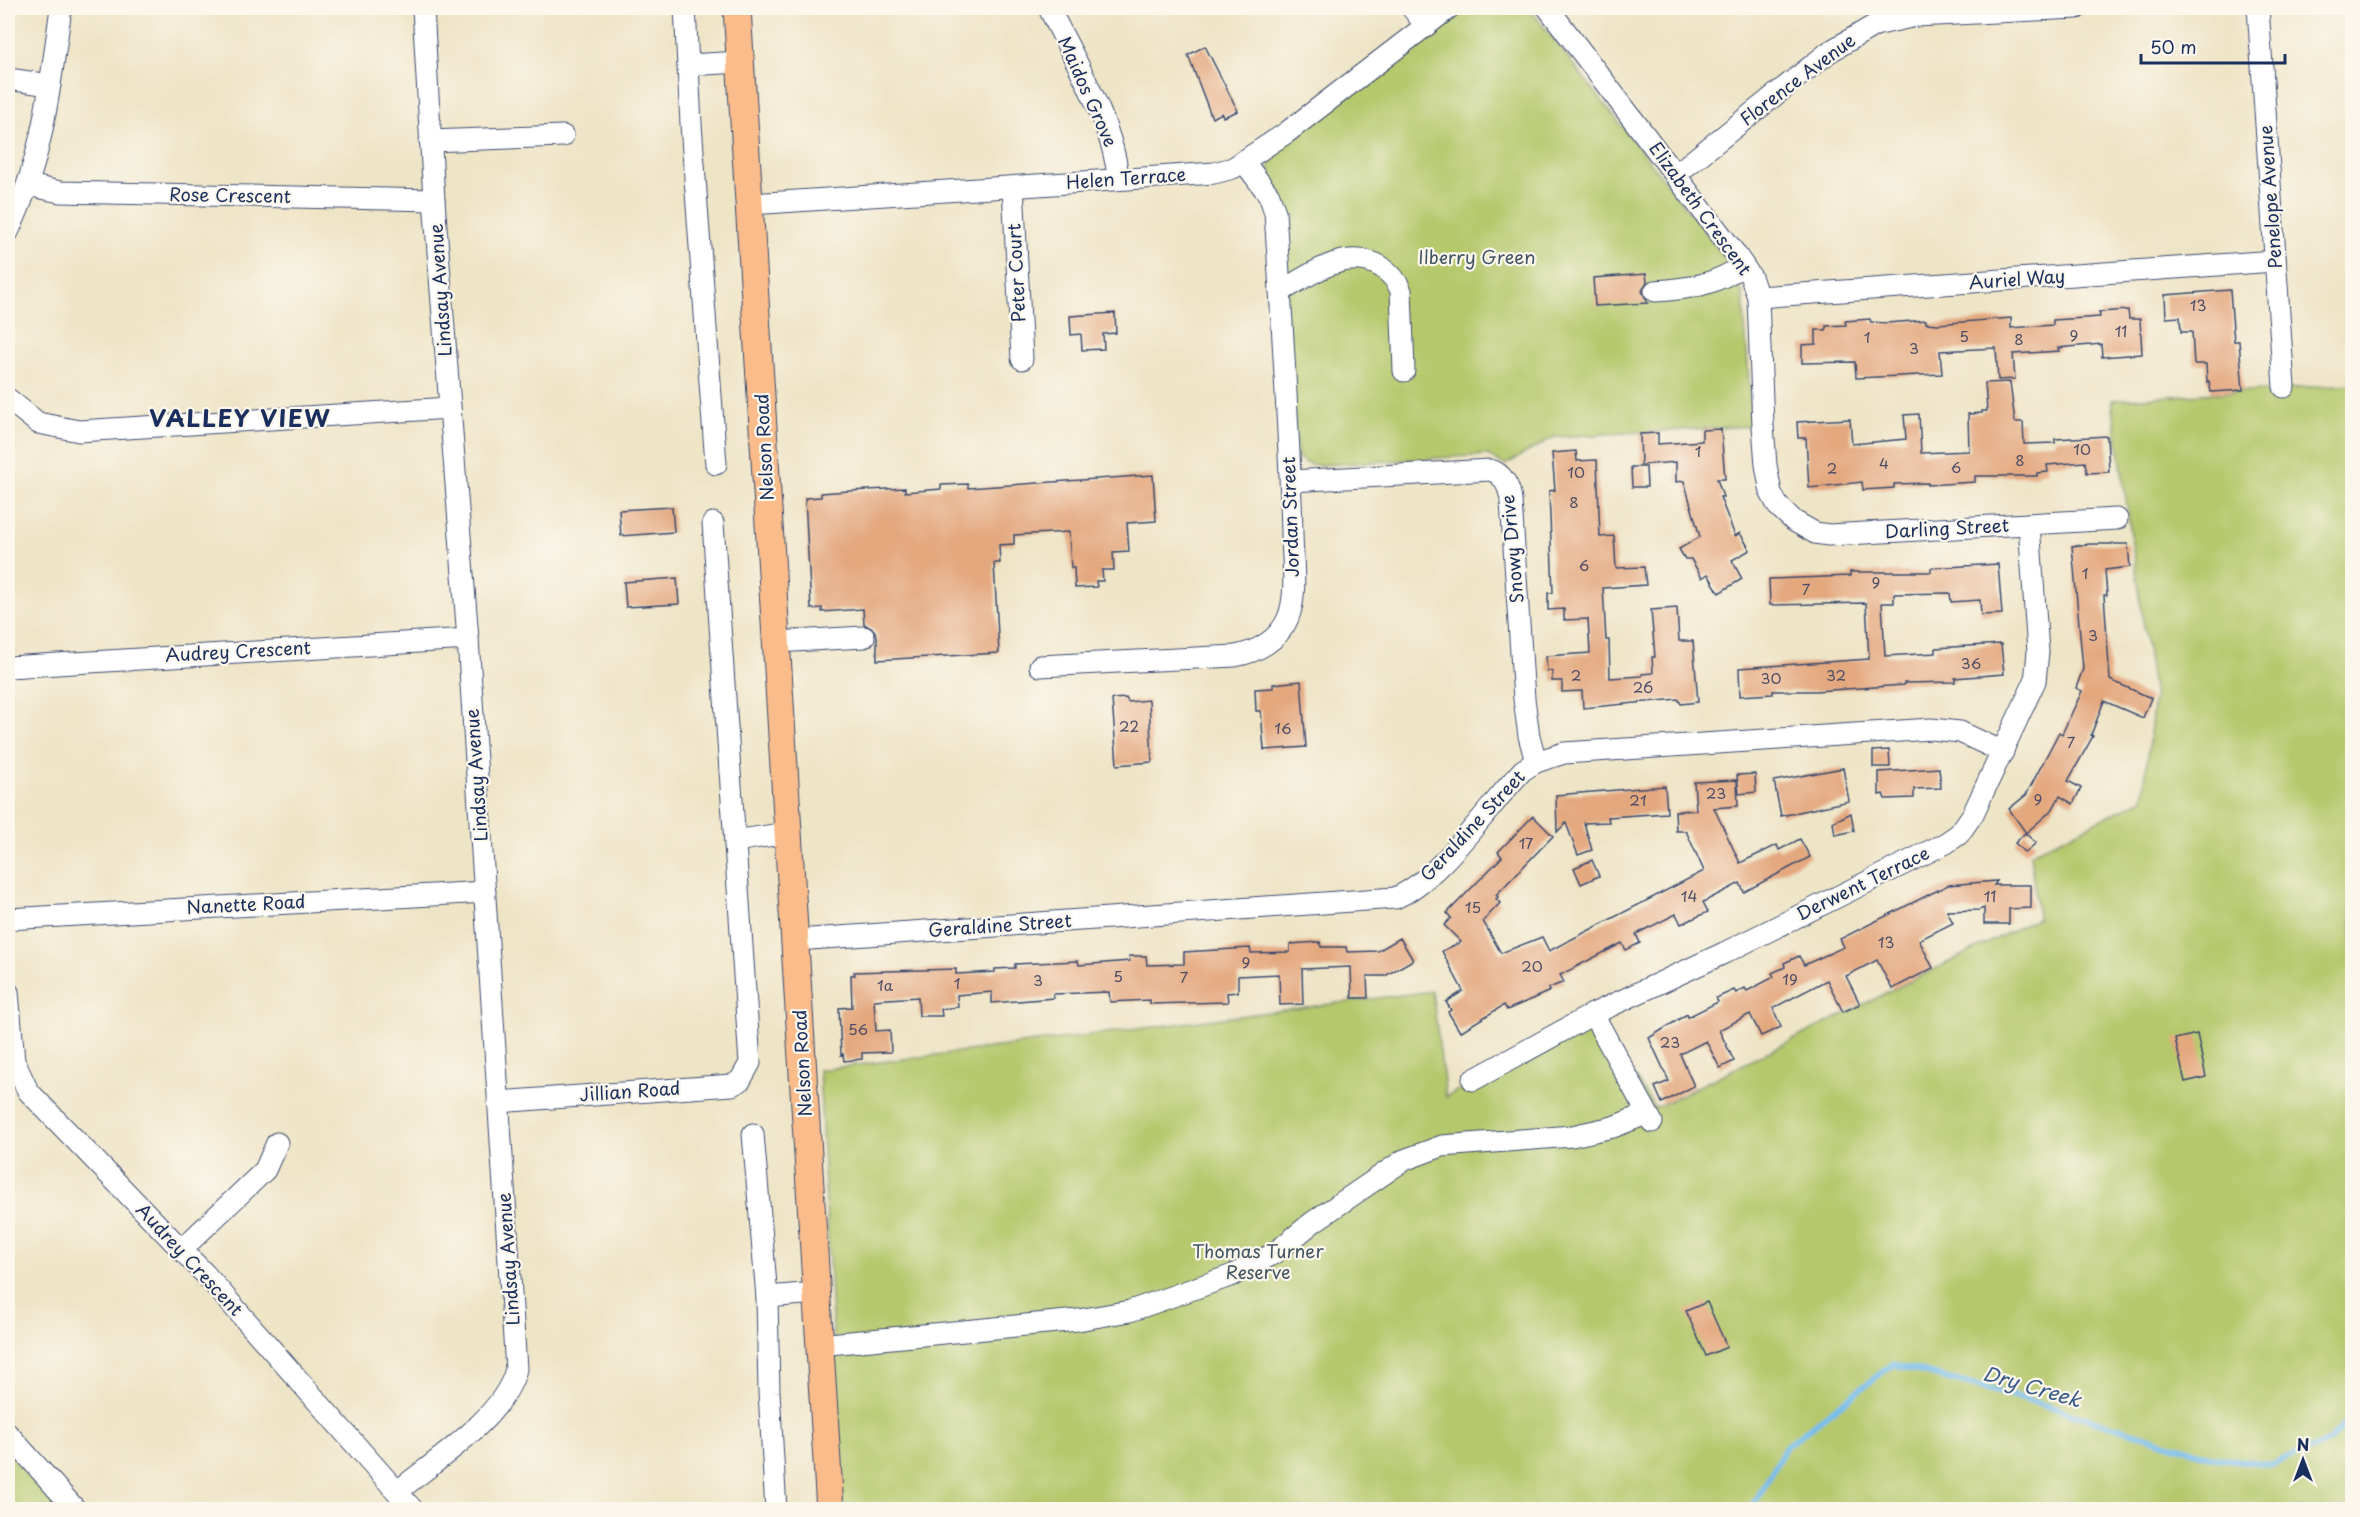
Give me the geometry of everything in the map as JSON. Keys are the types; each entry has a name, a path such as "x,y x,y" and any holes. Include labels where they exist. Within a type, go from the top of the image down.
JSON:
{"main road":[{"name":"Nelson Road","path":"737,8 751,204 787,833 796,940 830,1509"}],"street":[{"path":"8,232 28,185 38,150 61,8"},
{"name":"Lindsay Avenue","path":"398,1491 490,1415 513,1382 516,1369 468,639 434,200 423,8"},
{"path":"685,8 691,124 716,464"},
{"name":"Maidos Grove","path":"1049,8 1108,130 1117,160 1118,179"},
{"path":"1412,8 1426,26"},
{"name":"Helen Terrace","path":"751,204 1214,173 1233,168 1351,84 1449,8"},
{"name":"Elizabeth Crescent","path":"1548,8 1743,265 1754,283 1758,297 1767,476 1774,499 1783,511"},
{"name":"Florence Avenue","path":"1675,175 1829,52 1875,25 1916,16 2077,8"},
{"name":"Penelope Avenue","path":"2258,8 2284,387"},
{"path":"688,64 741,62"},
{"path":"8,79 50,85"},
{"path":"430,141 563,136"},
{"name":"Jordan Street","path":"1040,666 1226,657 1252,652 1274,638 1288,618 1292,603 1291,481 1274,206 1269,195 1244,162"},
{"name":"Rose Crescent","path":"28,185 60,192 434,200"},
{"name":"Peter Court","path":"1013,187 1022,359"},
{"path":"1280,292 1320,270 1352,259 1369,261 1386,270 1401,291 1404,371"},
{"name":"Auriel Way","path":"1758,297 2275,261"},
{"path":"1655,291 1689,289 1705,285 1727,277 1743,265"},
{"path":"8,399 38,423 79,431 450,408"},
{"name":"Snowy Drive","path":"1291,481 1490,470 1495,471 1502,478 1509,488 1511,501 1524,699 1529,736 1536,762"},
{"name":"Darling Street","path":"1783,511 1808,531 1820,535 2117,519"},
{"path":"713,523 735,841 787,833"},
{"name":"Derwent Terrace","path":"1473,1080 1593,1014 1724,953 1946,843 1959,834 1969,822 2003,752 2032,688 2037,669 2029,524"},
{"path":"776,642 864,637"},
{"name":"Audrey Crescent","path":"8,667 468,639"},
{"name":"Geraldine Street","path":"796,940 1395,898 1409,892 1422,882 1517,776 1536,762 1576,752 1931,729 1960,732 2003,752"},
{"name":"Jillian Road","path":"498,1102 732,1085 740,1081 750,1063 735,841"},
{"name":"Nanette Road","path":"8,919 485,892"},
{"name":"Audrey Crescent","path":"8,993 14,1061 13,1080 28,1091 181,1250 413,1509"},
{"path":"819,1345 1078,1320 1130,1311 1233,1275 1275,1252 1313,1222 1404,1160 1442,1146 1572,1136 1649,1118 1593,1014"},
{"path":"753,1134 767,1297 769,1392 776,1509"},
{"path":"181,1250 266,1170 277,1143"},
{"path":"767,1297 816,1293"},
{"path":"8,1434 76,1509"}],"green space":[{"name":"Ilberry Green","path":"1462,8 1529,8 1730,264 1743,295 1752,426 1554,437 1505,465 1488,455 1314,465 1297,455 1277,196 1270,173 1271,159 1299,132"},
{"name":"Thomas Turner Reserve","path":"2352,384 2352,1509 842,1509 819,1070 1432,991 1446,1097 1593,1014 1655,1108 2038,918 2030,854 2143,799 2154,698 2112,400"},
{"path":"8,1440 72,1509 8,1509"}],"building":[{"path":"1205,46 1238,111 1223,117 1222,113 1212,118 1188,55"},
{"path":"1646,274 1647,282 1642,291 1648,303 1595,306 1593,278"},
{"path":"2230,290 2234,341 2239,341 2243,390 2211,392 2209,381 2207,382 2206,364 2194,364 2192,332 2181,332 2180,317 2166,318 2165,295"},
{"path":"2128,310 2129,319 2140,319 2142,354 2102,357 2101,344 2058,348 2059,351 2013,354 2015,379 1998,380 1996,348 1940,351 1942,374 1856,378 1855,362 1802,363 1802,345 1816,344 1816,330 1826,330 1826,326 1846,325 1845,321 1870,319 1871,322 1886,323 1926,320 1926,323 1938,324 2011,318 2011,328 2053,325 2053,320 2100,317 2099,312"},
{"path":"1115,313 1116,333 1103,334 1104,349 1082,350 1081,334 1071,335 1070,316"},
{"path":"2010,382 2015,422 2023,422 2024,444 2055,443 2055,439 2107,436 2109,472 2087,473 2085,462 2047,465 2048,472 2037,473 2037,476 1975,476 1975,482 1928,485 1928,483 1894,484 1894,488 1863,490 1862,482 1809,488 1806,438 1798,438 1797,422 1850,419 1852,444 1906,439 1904,415 1919,414 1921,453 1969,451 1968,414 1987,411 1985,383"},
{"path":"1721,429 1725,479 1717,479 1723,497 1720,497 1735,536 1740,533 1750,550 1732,560 1742,579 1719,593 1708,574 1702,578 1691,559 1685,559 1679,549 1700,537 1684,481 1676,482 1676,462 1641,465 1640,434 1658,433 1658,444 1702,441 1702,430"},
{"path":"1576,451 1577,461 1597,460 1600,537 1614,536 1616,568 1644,567 1646,585 1603,588 1606,640 1609,640 1610,678 1653,673 1652,657 1655,657 1651,610 1677,608 1679,641 1693,641 1698,702 1681,704 1678,699 1583,708 1582,691 1562,692 1562,681 1552,681 1552,671 1547,671 1546,656 1590,653 1588,619 1564,620 1564,609 1548,610 1548,593 1553,593 1549,491 1555,490 1552,453"},
{"path":"1631,467 1646,467 1647,487 1632,487"},
{"path":"1153,475 1156,521 1127,523 1129,551 1113,552 1114,570 1102,570 1103,581 1096,581 1097,587 1075,588 1074,568 1071,568 1069,532 1014,535 1014,544 999,545 1000,563 994,563 999,653 877,660 877,636 874,630 864,624 863,609 822,612 822,608 811,609 805,498 821,497 821,493 849,491 905,488 905,492 941,489 941,485 968,484 968,488"},
{"path":"672,507 674,532 621,536 619,510"},
{"path":"2128,544 2130,567 2105,570 2107,595 2104,595 2110,680 2151,698 2143,718 2104,701 2091,735 2093,736 2068,781 2081,788 2073,804 2060,796 2052,810 2026,833 2009,809 2026,795 2059,732 2062,734 2082,691 2076,688 2083,669 2072,546"},
{"path":"1998,564 2002,614 1981,615 1980,600 1951,602 1950,593 1894,594 1894,603 1882,603 1885,656 1936,653 1936,648 2001,644 2004,674 1955,678 1955,682 1904,683 1904,685 1816,691 1773,691 1773,694 1740,696 1739,668 1869,659 1866,603 1770,605 1769,579 1850,576 1850,572 1931,572 1931,568"},
{"path":"677,578 679,604 626,607 624,582"},
{"path":"1301,681 1306,747 1264,750 1261,711 1256,711 1255,689 1273,688 1273,684"},
{"path":"1126,698 1128,702 1149,700 1152,762 1117,765 1112,699"},
{"path":"1889,750 1890,767 1873,767 1873,751"},
{"path":"1843,768 1849,801 1781,816 1774,781"},
{"path":"1939,768 1941,788 1914,789 1914,798 1885,799 1883,794 1879,795 1879,772"},
{"path":"1755,774 1756,792 1739,794 1737,775"},
{"path":"1737,780 1738,806 1714,808 1740,863 1777,845 1779,850 1800,839 1810,857 1744,892 1740,883 1703,902 1708,912 1681,924 1676,914 1636,934 1640,943 1626,950 1622,943 1560,975 1564,982 1549,988 1550,991 1507,1010 1504,1005 1460,1032 1448,1012 1451,1010 1446,1002 1463,991 1442,951 1461,942 1444,925 1451,918 1447,913 1502,857 1498,852 1533,816 1553,836 1496,895 1500,903 1483,921 1501,953 1542,937 1549,951 1704,871 1686,831 1676,831 1675,811 1696,810 1694,782"},
{"path":"1665,786 1667,813 1608,817 1609,822 1584,823 1592,850 1578,855 1566,823 1557,832 1556,795"},
{"path":"1851,813 1854,831 1835,835 1833,822"},
{"path":"2025,833 2036,843 2025,853 2015,843"},
{"path":"1592,860 1599,876 1581,884 1574,868"},
{"path":"1997,881 1994,885 2031,885 2031,908 2009,909 2009,924 1984,924 1984,908 1947,911 1953,923 1919,940 1933,968 1892,989 1877,960 1846,976 1860,1004 1843,1012 1827,980 1773,1008 1781,1027 1761,1036 1750,1014 1719,1030 1734,1061 1720,1068 1706,1041 1680,1054 1694,1086 1662,1103 1655,1087 1669,1081 1649,1038 1687,1014 1688,1017 1718,1002 1716,998 1734,990 1736,993 1745,988 1747,991 1774,977 1772,973 1785,967 1784,963 1799,956 1804,965 1844,947 1840,939 1948,885"},
{"path":"1400,938 1413,960 1385,976 1367,976 1368,998 1352,998 1351,967 1302,969 1303,1004 1280,1005 1279,974 1238,976 1238,992 1227,993 1228,1002 1150,1004 1150,1000 1110,1002 1109,992 1053,994 1054,998 992,1003 992,992 957,995 958,1007 941,1009 942,1016 919,1016 918,997 874,1000 876,1031 890,1030 891,1052 862,1053 862,1059 844,1061 843,1054 841,1055 839,1008 852,1007 851,975 855,975 854,972 956,969 956,974 995,972 995,969 1015,968 1015,964 1078,961 1079,965 1130,961 1129,956 1146,956 1147,965 1184,964 1184,952 1250,948 1251,953 1290,952 1290,944 1320,942 1321,947 1346,947 1347,952 1378,951"},
{"path":"2197,1034 2206,1077 2185,1082 2175,1039"},
{"path":"1707,1302 1727,1347 1706,1356 1686,1311"}],"waterway":[{"name":"Dry Creek","path":"1751,1510 1786,1446 1893,1364 2021,1398 2216,1458 2273,1464 2329,1441 2352,1417"}],"district":[{"name":"VALLEY VIEW","path":"240,419"}]}
